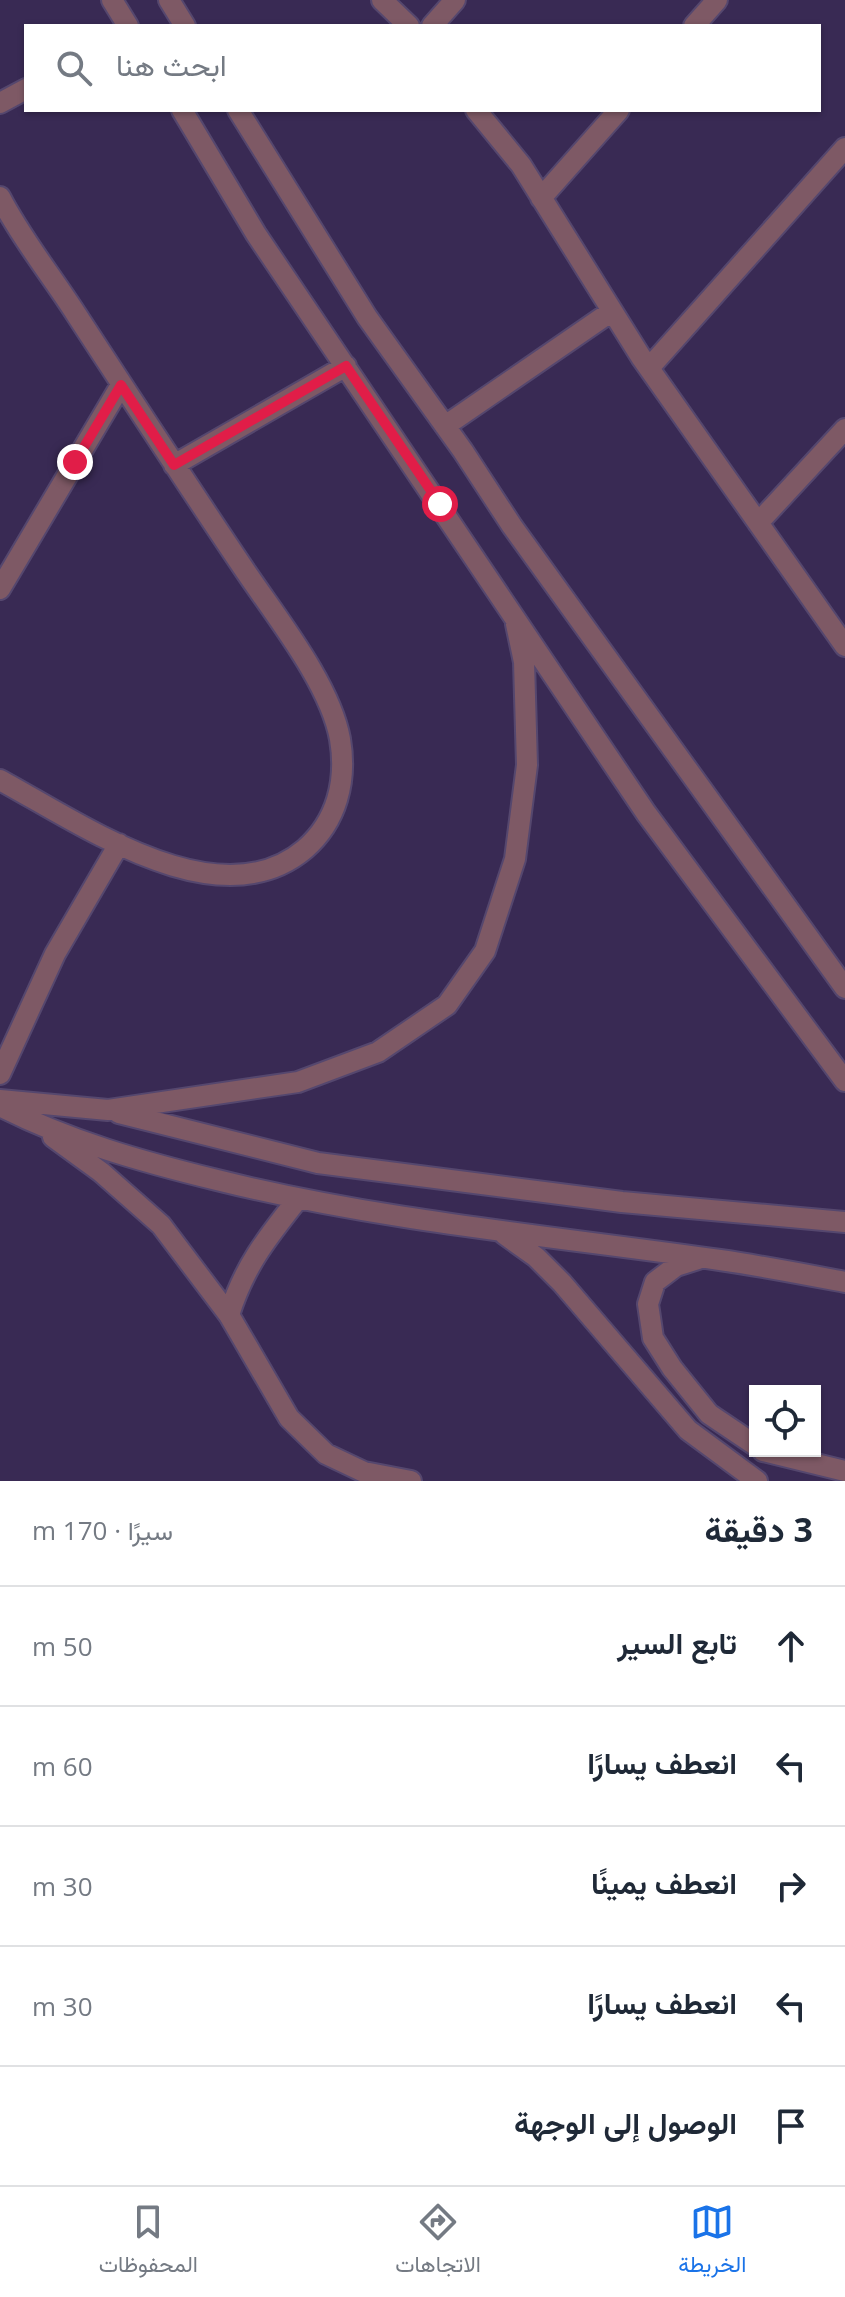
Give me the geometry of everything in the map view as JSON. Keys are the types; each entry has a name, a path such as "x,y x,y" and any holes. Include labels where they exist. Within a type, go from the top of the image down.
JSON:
{"street":[{"path":"112,0 127,24"},
{"path":"382,0 407,24"},
{"path":"434,24 455,0"},
{"path":"696,24 717,0"},
{"path":"174,3 184,24"},
{"path":"0,103 24,90"},
{"path":"183,112 256,234 646,813 845,1081"},
{"path":"239,112 367,317 512,526 845,988"},
{"path":"478,112 521,165 649,368 845,646"},
{"path":"541,198 617,112"},
{"path":"649,368 845,148"},
{"path":"0,197 5,224 75,312 300,653 328,702 340,738 343,775 334,812 316,838 295,857 265,872 229,877 191,872 119,844 0,780"},
{"path":"445,426 612,311"},
{"path":"174,465 346,366"},
{"path":"0,589 121,385"},
{"path":"758,523 845,429"},
{"path":"108,1110 298,1082 378,1052 447,1005 485,951 515,859 527,765 524,662 513,613"},
{"path":"0,1074 55,954 119,844"},
{"path":"0,1103 108,1110 318,1163 607,1200 845,1222"},
{"path":"0,1103 37,1125 101,1172 161,1225 229,1315 289,1418 326,1454 364,1472 411,1481"},
{"path":"37,1125 185,1172 297,1200 701,1258 845,1282"},
{"path":"229,1315 239,1281 265,1239 297,1200"},
{"path":"501,1231 536,1257 562,1283 688,1430 757,1481"},
{"path":"701,1258 676,1266 655,1282 648,1304 653,1338 672,1368 709,1414 749,1441"},
{"path":"788,1457 845,1471"}],"route":[{"path":"75,462 121,385 174,465 346,366 440,504"}]}
